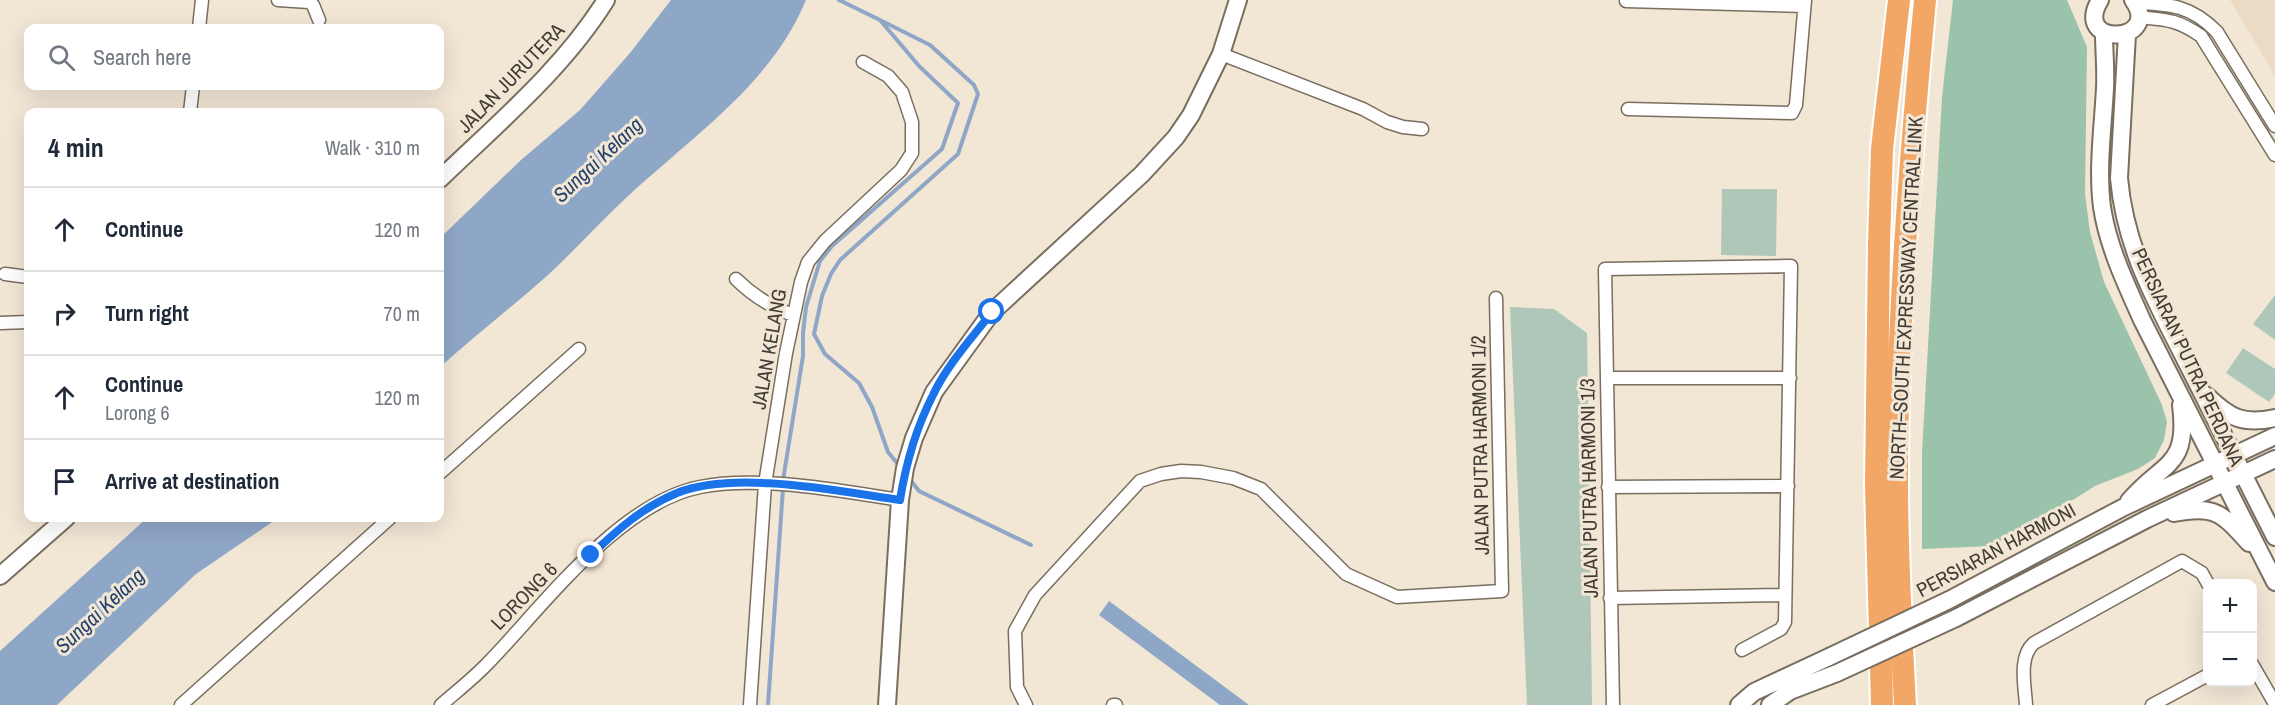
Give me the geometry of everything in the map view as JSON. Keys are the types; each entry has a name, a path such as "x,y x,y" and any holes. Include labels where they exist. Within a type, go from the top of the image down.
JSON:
{"highway":[{"name":"NORTH–SOUTH EXPRESSWAY CENTRAL LINK","path":"1882,705 1876,486 1879,244 1882,149 1899,0"},
{"name":"NORTH–SOUTH EXPRESSWAY CENTRAL LINK","path":"1905,705 1897,483 1899,366 1905,246 1925,0"}],"main road":[{"name":"JALAN JURUTERA","path":"444,175 562,58 589,28 606,0"},
{"path":"887,705 900,500 914,438 934,393 992,312 1165,150 1191,115 1221,54 1238,0"},
{"name":"PERSIARAN PUTRA PERDANA","path":"2100,0 2094,14 2099,28 2104,33 2106,70 2100,159 2102,208 2109,238 2126,284 2275,582"},
{"path":"2104,33 2116,36 2127,34 2136,24 2136,7"},
{"name":"PERSIARAN PUTRA PERDANA","path":"2127,34 2119,162 2121,195 2133,250 2152,293 2275,537"},
{"path":"2200,389 2222,410 2237,419 2252,422 2275,418"},
{"path":"2124,507 2144,484 2176,458 2183,430 2179,393"},
{"name":"PERSIARAN HARMONI","path":"1739,705 1754,692 1949,600 2124,507 2275,436"},
{"name":"PERSIARAN HARMONI","path":"1770,705 1790,691 1837,673 1956,618 2147,519 2272,460"},
{"path":"2147,519 2200,508 2213,511 2227,520 2265,562"},
{"path":"0,576 61,522"}],"street":[{"path":"199,24 202,0"},
{"path":"278,0 309,2 313,5 319,20"},
{"path":"1626,1 1805,3 1796,105 1792,113 1628,109"},
{"path":"2136,7 2178,6 2206,20 2217,32 2275,126"},
{"path":"2136,7 2182,23 2201,36 2209,45 2275,155"},
{"path":"1221,54 1363,109 1387,122 1422,129"},
{"name":"JALAN KELANG","path":"750,705 770,484 793,315 801,282 808,262 825,240 901,170 912,153 912,122 902,92 888,76 863,62"},
{"path":"190,108 193,90"},
{"name":"JALAN PUTRA HARMONI 1/3","path":"1613,705 1605,269 1791,266 1790,378"},
{"path":"5,274 24,276"},
{"path":"736,279 747,290 772,307 793,315"},
{"name":"JALAN PUTRA HARMONI 1/2","path":"1026,705 1017,687 1015,631 1035,595 1140,481 1161,474 1181,471 1201,472 1233,478 1261,489 1346,574 1397,597 1502,591 1496,298"},
{"path":"0,323 24,322"},
{"path":"444,469 579,349"},
{"path":"1607,378 1790,378 1785,622 1781,629 1742,650"},
{"name":"LORONG 6","path":"441,705 489,662 534,610 615,532 648,507 677,493 722,483 770,484 900,500"},
{"path":"1608,487 1788,486"},
{"path":"181,705 386,522"},
{"path":"2026,705 2024,659 2027,649 2034,643 2182,561 2202,573 2205,579"},
{"path":"1610,598 1785,595"},
{"path":"2257,671 2275,704"},
{"path":"2152,705 2203,678"}],"shaded area":[{"path":"2230,0 2275,0 2275,76"}],"green space":[{"path":"1953,0 2067,0 2087,47 2085,194 2090,232 2104,282 2162,405 2167,422 2164,440 2155,458 2138,469 2095,486 2049,515 1991,546 1922,549 1922,453 1942,97"},
{"path":"1722,189 1777,189 1776,256 1721,255"},
{"path":"2275,295 2275,340 2253,324"},
{"path":"1510,307 1554,309 1587,333 1592,705 1527,705"},
{"path":"2243,348 2275,369 2275,394 2269,402 2226,373"}],"water":[{"name":"Sungai Kelang","path":"671,0 806,0 791,30 751,84 626,198 548,275 444,364 444,234 521,160 580,110 630,53"},
{"name":"Sungai Kelang","path":"143,522 272,522 196,574 57,705 0,705 0,651"},
{"path":"1109,601 1249,705 1220,705 1099,615"}],"waterway":[{"path":"768,705 784,474 803,356 806,307 820,261 832,246 942,149 958,103 919,66 880,20 839,0"},
{"path":"882,21 930,45 974,85 978,94 958,154 840,260 822,296 814,334 825,354 859,383 872,407 888,452 901,468"},
{"path":"909,478 919,491 1031,545"}],"route":[{"path":"591,555 615,532 648,507 677,493 699,487 722,483 774,484 900,500 905,468 914,438 934,393 992,312"}]}
